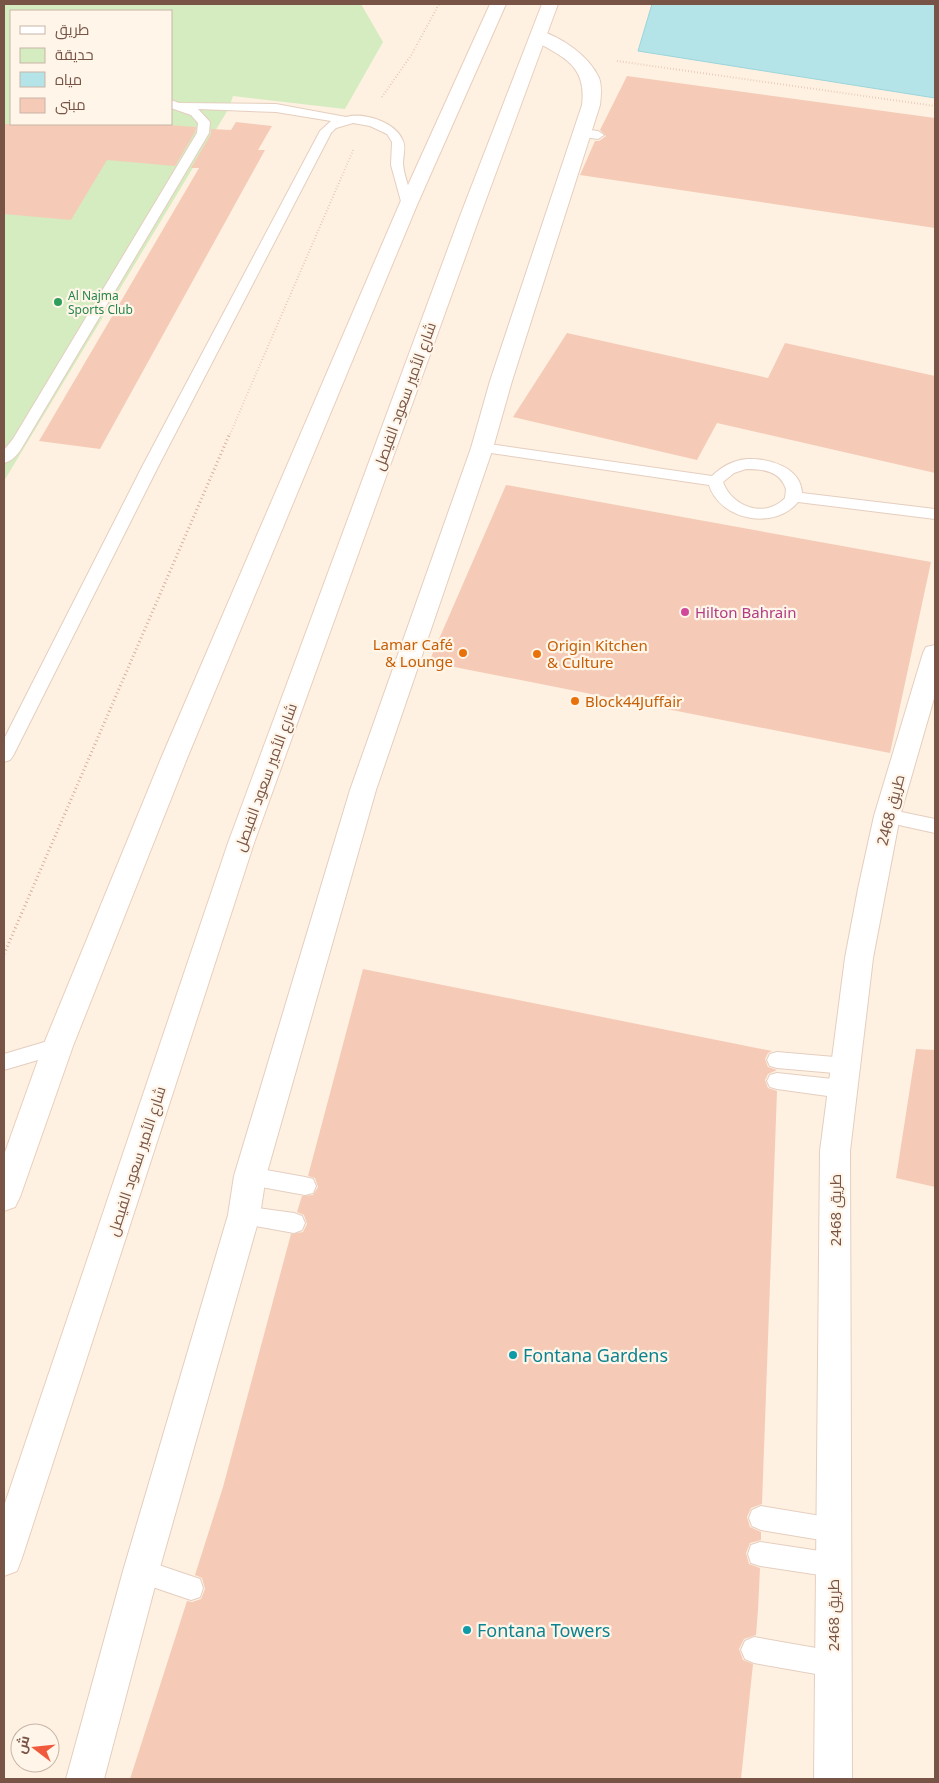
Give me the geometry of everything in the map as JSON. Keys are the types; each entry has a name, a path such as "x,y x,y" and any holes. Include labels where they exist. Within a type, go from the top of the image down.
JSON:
{"street":[{"path":"4,1196 58,1046 179,747 408,205 498,4"},
{"name":"شارع الأمير سعود الفيصل","path":"4,1558 241,843 470,216 550,4"},
{"path":"85,1779 141,1571 244,1215 250,1176 363,790 482,448 501,381 590,134 592,92 590,78 569,54 539,36"},
{"name":"طريق 2468","path":"833,1779 835,1151 860,958 887,816 935,653"}],"lane":[{"path":"174,105 276,108 381,125 392,132 398,142 397,165 408,205"},
{"path":"4,458 13,450 20,439 204,133 204,122 195,112 174,105"},
{"path":"4,756 151,464 326,131 332,125 343,120"},
{"path":"482,448 715,481"},
{"path":"759,464 772,467 791,480 795,489 794,497 788,505 778,510 751,513 726,504 719,496 715,481 724,472 733,467 759,464"},
{"path":"794,497 935,514"},
{"path":"887,816 935,826"},
{"path":"4,1062 58,1046"},
{"path":"777,1060 844,1077"},
{"path":"777,1081 844,1077"},
{"path":"250,1176 305,1186"},
{"path":"244,1215 294,1223"},
{"path":"761,1518 833,1530"},
{"path":"760,1554 833,1565"},
{"path":"141,1571 191,1588"},
{"path":"754,1650 833,1664"}],"path":[{"path":"4,954 365,121 412,54 440,4"},
{"path":"580,66 614,60 935,106"}],"green space":[{"name":"Al Najma Sports Club","path":"4,4 361,4 383,42 345,109 233,96 229,108 4,481"}],"water":[{"path":"652,4 935,4 935,98 638,51"}],"building":[{"path":"627,76 935,118 935,228 580,175 595,141 599,141 606,136 600,130"},
{"path":"236,122 272,126 258,150 265,150 100,449 39,441 199,168 191,168 211,134 211,129 231,130"},
{"path":"4,124 168,125 196,127 175,166 107,160 71,220 4,214"},
{"path":"567,333 768,378 785,343 935,376 935,473 717,423 697,460 513,417"},
{"name":"Hilton Bahrain","path":"506,485 931,562 890,753 429,662"},
{"name":"Fontana Gardens","path":"363,969 772,1051 768,1053 765,1059 768,1067 777,1070 768,1074 765,1080 768,1088 777,1091 762,1504 751,1508 747,1517 750,1527 761,1532 761,1540 750,1543 746,1553 749,1564 760,1568 756,1635 744,1639 739,1649 743,1660 753,1664 741,1779 130,1779 187,1601 192,1602 201,1599 205,1589 202,1578 195,1575 223,1487 291,1234 303,1232 307,1224 304,1215 297,1212 302,1196 313,1195 318,1187 315,1178 308,1176"},
{"path":"916,1049 935,1050 935,1187 896,1178"}],"place":[{"name":"Al Najma Sports Club","path":"58,302"},
{"name":"Hilton Bahrain","path":"685,612"},
{"name":"Lamar Café & Lounge","path":"463,653"},
{"name":"Origin Kitchen & Culture","path":"537,654"},
{"name":"Block44Juffair","path":"575,701"},
{"name":"Fontana Gardens","path":"513,1355"},
{"name":"Fontana Towers","path":"467,1630"}]}
